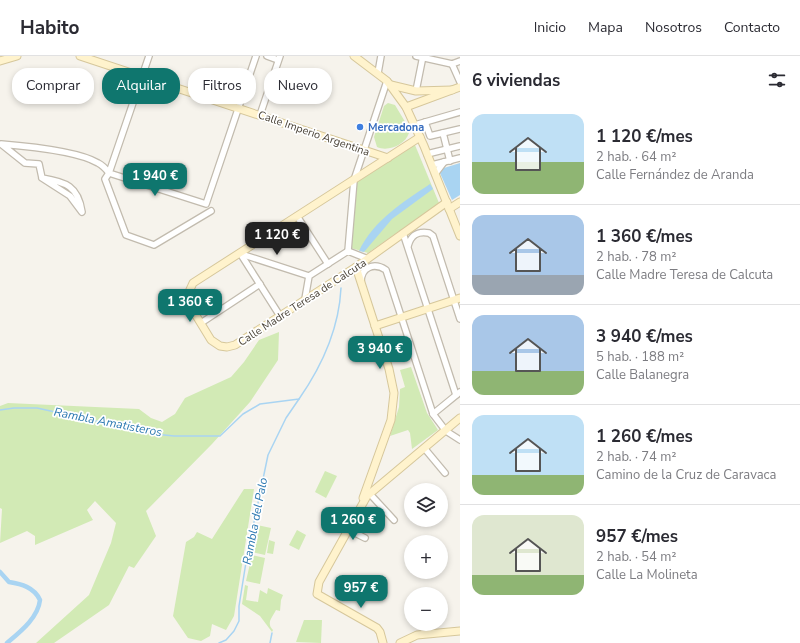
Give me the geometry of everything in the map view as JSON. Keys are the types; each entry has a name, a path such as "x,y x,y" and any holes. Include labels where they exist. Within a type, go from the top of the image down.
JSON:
{"street":[{"path":"0,61 17,56"},
{"name":"Calle Imperio Argentina","path":"80,56 115,68"},
{"path":"145,68 149,56"},
{"path":"42,178 57,180 70,186 81,202 82,212 70,196 42,178 39,164 25,163 1,144 26,146 80,156 98,162 110,173 206,204 256,56"},
{"path":"260,115 279,58 267,56"},
{"path":"354,56 389,83 406,107 432,165 460,236"},
{"path":"378,73 381,56"},
{"path":"416,56 452,64 460,61"},
{"path":"416,91 422,57"},
{"path":"452,64 460,82"},
{"path":"389,83 416,91 452,90"},
{"path":"348,251 354,180 363,150 389,83"},
{"path":"406,107 460,87"},
{"name":"Calle Imperio Argentina","path":"180,89 388,158"},
{"path":"133,104 110,173 105,179 126,235 154,245 211,211"},
{"path":"415,125 460,112"},
{"path":"425,122 430,136 460,129"},
{"path":"435,174 447,162 448,149 443,133"},
{"name":"Calle Madre Teresa de Calcuta","path":"420,137 193,283 190,288 188,299 189,304 211,340 220,346 227,347 235,345 356,267 403,233 448,205 460,202"},
{"path":"427,154 460,146"},
{"path":"432,165 460,158"},
{"path":"297,216 328,264"},
{"path":"403,233 458,394 433,414"},
{"path":"408,246 411,237 417,233 429,233 433,236 457,299 460,319"},
{"path":"348,251 368,259"},
{"path":"240,254 309,276 348,251"},
{"path":"240,254 280,316"},
{"path":"361,282 363,272 370,266 378,266 386,270 433,414 446,431 460,440"},
{"path":"356,267 376,326 392,381 394,400 391,420 373,474 359,507 319,582 317,594 377,628 380,632 383,643"},
{"path":"306,299 309,276"},
{"path":"201,323 260,284"},
{"path":"376,326 457,299"},
{"path":"359,507 370,494 460,418"},
{"path":"425,448 445,473"},
{"path":"373,474 378,482 391,477"},
{"path":"370,494 394,520"},
{"path":"347,529 365,538"},
{"path":"400,643 412,637 425,634 460,631"}],"green space":[{"path":"388,103 395,105 407,125 409,133 400,144 386,149 377,147 374,137 384,106"},
{"path":"415,145 439,203 368,253 351,248 357,182"},
{"path":"279,332 278,360 250,402 212,444 146,511 156,536 134,568 129,566 109,605 54,643 36,643 89,595 111,543 116,523 95,501 87,510 93,520 35,545 35,536 27,531 0,543 2,509 0,508 0,406 8,403 139,409 151,418 162,422 175,414 185,398 231,377 244,362 259,340"},
{"path":"411,367 427,413 438,430 412,449 410,433 408,430 390,436 399,407 400,389 405,387 400,370"},
{"path":"325,471 337,476 326,498 315,492"},
{"path":"244,489 254,489 234,616 226,630 212,624 210,636 201,641 188,638 173,616 186,542 194,537 197,532 212,539"},
{"path":"257,525 271,528 265,555 252,552"},
{"path":"297,530 306,535 299,550 289,545"},
{"path":"269,540 275,542 273,554 267,553"},
{"path":"252,555 265,558 260,584 246,581"},
{"path":"245,585 248,586 246,600 258,602 260,590 267,594 268,588 283,595 280,611 276,610 270,620 270,625 273,630 272,632 260,616 242,604"},
{"path":"304,620 322,620 321,643 296,642"}],"water":[{"path":"460,163 460,195 452,200 440,173 444,168"},
{"path":"430,184 433,189 392,219 364,252 359,251 365,240 381,221 400,205"}],"waterway":[{"name":"Rambla Amatisteros","path":"0,410 14,408 37,408 155,434 174,436 220,436 243,414 260,404 299,399 315,374 328,346 337,318 341,288"},
{"name":"Rambla del Palo","path":"219,643 226,640 234,631 239,621 239,606 247,556 268,455 286,418 299,399"},
{"path":"0,572 9,582 31,589 40,600 39,607 32,619 7,643"},
{"path":"270,643 272,633"}],"place":[{"name":"Mercadona","path":"360,127"}]}
